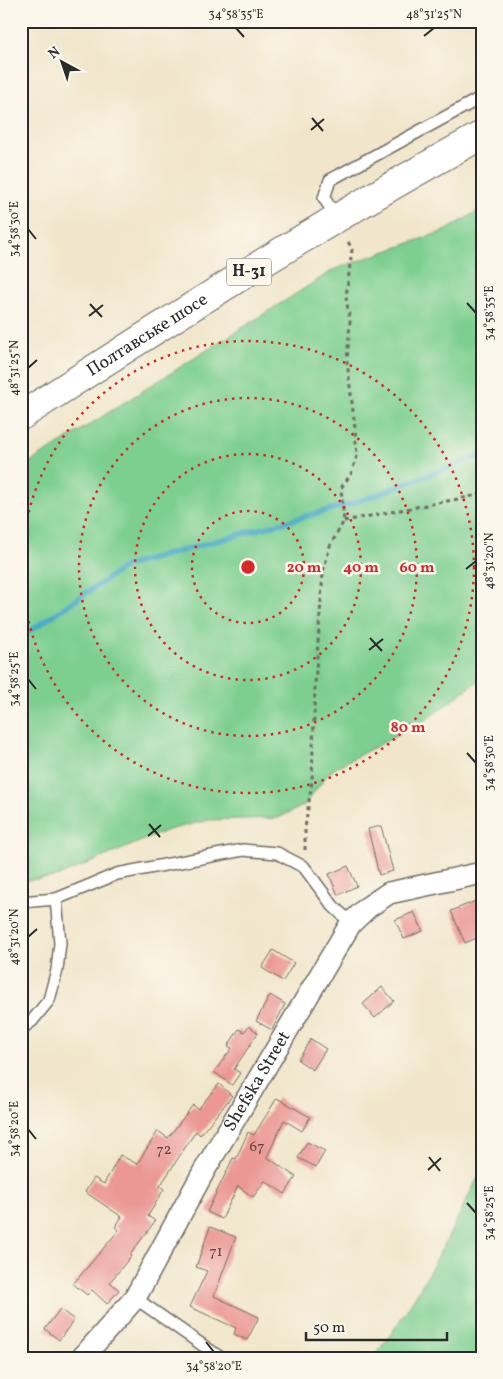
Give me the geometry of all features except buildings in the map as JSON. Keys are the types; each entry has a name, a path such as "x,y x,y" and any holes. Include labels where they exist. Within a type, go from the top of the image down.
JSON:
{"main road":[{"name":"Полтавське шосе","path":"21,416 337,218 482,134"}],"street":[{"name":"Shefska Street","path":"82,1358 135,1298 204,1171 351,923 368,907 389,894 482,873"}],"lane":[{"path":"337,218 324,198 330,180 482,97"},
{"path":"21,902 56,899 117,874 243,850 277,853 304,868 333,906 351,923"},
{"path":"21,1029 32,1021 49,1000 57,970 60,943 56,899"},
{"path":"135,1298 221,1358"}],"path":[{"path":"304,868 305,828 312,781 315,685 323,572 330,546 344,521 341,488 351,474 356,456 355,428 347,361 350,322 346,297 352,250 337,218"},
{"path":"344,521 478,495 482,497"}],"green space":[{"path":"482,206 482,678 423,722 338,766 328,774 303,806 278,818 209,820 168,830 56,877 21,881 21,468 335,269 447,230 476,212"},
{"path":"482,1169 482,1358 373,1358 405,1314 419,1290"}],"waterway":[{"path":"21,637 126,566 354,503 482,455"}]}
